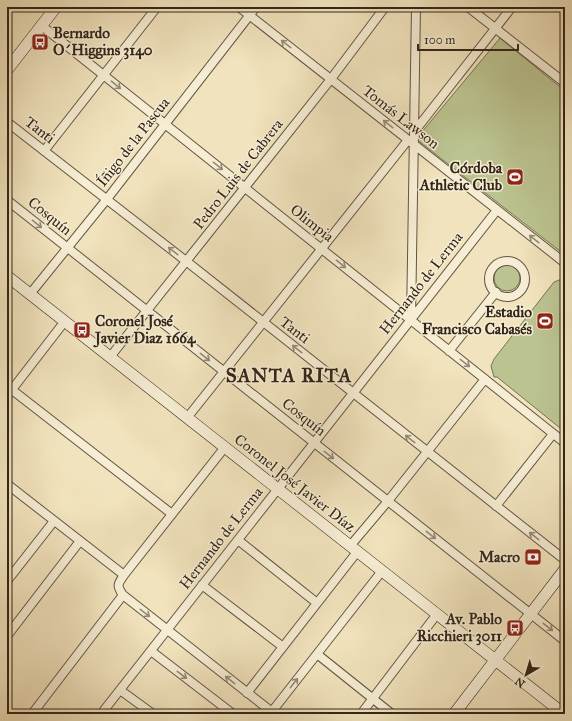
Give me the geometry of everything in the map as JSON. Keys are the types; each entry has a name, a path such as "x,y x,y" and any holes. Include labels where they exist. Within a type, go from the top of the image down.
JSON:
{"main road":[{"path":"7,70 56,7"},
{"name":"Coronel José Javier Díaz","path":"7,276 564,714"},
{"path":"533,616 565,570"},
{"path":"454,714 565,577"},
{"path":"460,714 497,662"}],"street":[{"path":"44,151 157,7"},
{"name":"Tomás Lawson","path":"239,7 565,263"},
{"name":"Íñigo de la Pascua","path":"30,294 256,7"},
{"name":"Pedro Luis de Cabrera","path":"110,357 331,79 385,7"},
{"path":"414,132 416,7"},
{"path":"468,7 565,84"},
{"path":"187,418 321,248 410,142 414,132 512,7"},
{"name":"Olimpia","path":"42,26 565,443"},
{"name":"Tanti","path":"7,122 565,560"},
{"path":"410,142 410,320"},
{"name":"Cosquín","path":"7,200 565,641"},
{"name":"Hernando de Lerma","path":"101,714 497,210"},
{"path":"503,261 509,261 519,266 523,270 525,282 518,293 513,296 507,296 496,292 490,282 491,271 494,267 503,261"},
{"path":"449,351 496,292"},
{"path":"65,321 9,390 172,514"},
{"path":"247,693 317,603 388,501 485,379"},
{"path":"496,506 553,434"},
{"path":"224,447 118,583 118,589 123,595 271,713 382,571"},
{"path":"7,484 124,575"},
{"path":"7,581 54,521"},
{"path":"238,540 317,603"},
{"path":"7,636 80,541"},
{"path":"202,585 283,646"},
{"path":"32,714 123,595"},
{"path":"361,714 437,614"},
{"path":"151,651 233,714"},
{"path":"317,654 392,714"},
{"path":"120,690 149,713"}],"green space":[{"name":"Córdoba Athletic Club","path":"500,38 565,91 565,255 416,139"},
{"path":"507,265 517,268 520,278 517,288 507,291 497,288 494,278 497,268"},
{"name":"Estadio Francisco Cabasés","path":"565,279 565,432 497,377 494,377 491,366 494,359 554,282"}],"place":[{"name":"Bernardo O´Higgins 3140","path":"40,42"},
{"name":"Córdoba Athletic Club","path":"515,177"},
{"name":"Estadio Francisco Cabasés","path":"545,321"},
{"name":"Coronel José Javier Diaz 1664","path":"82,330"},
{"name":"Macro","path":"533,557"},
{"name":"Av. Pablo Ricchieri 3011","path":"515,628"}],"district":[{"name":"SANTA RITA","path":"289,375"}]}
